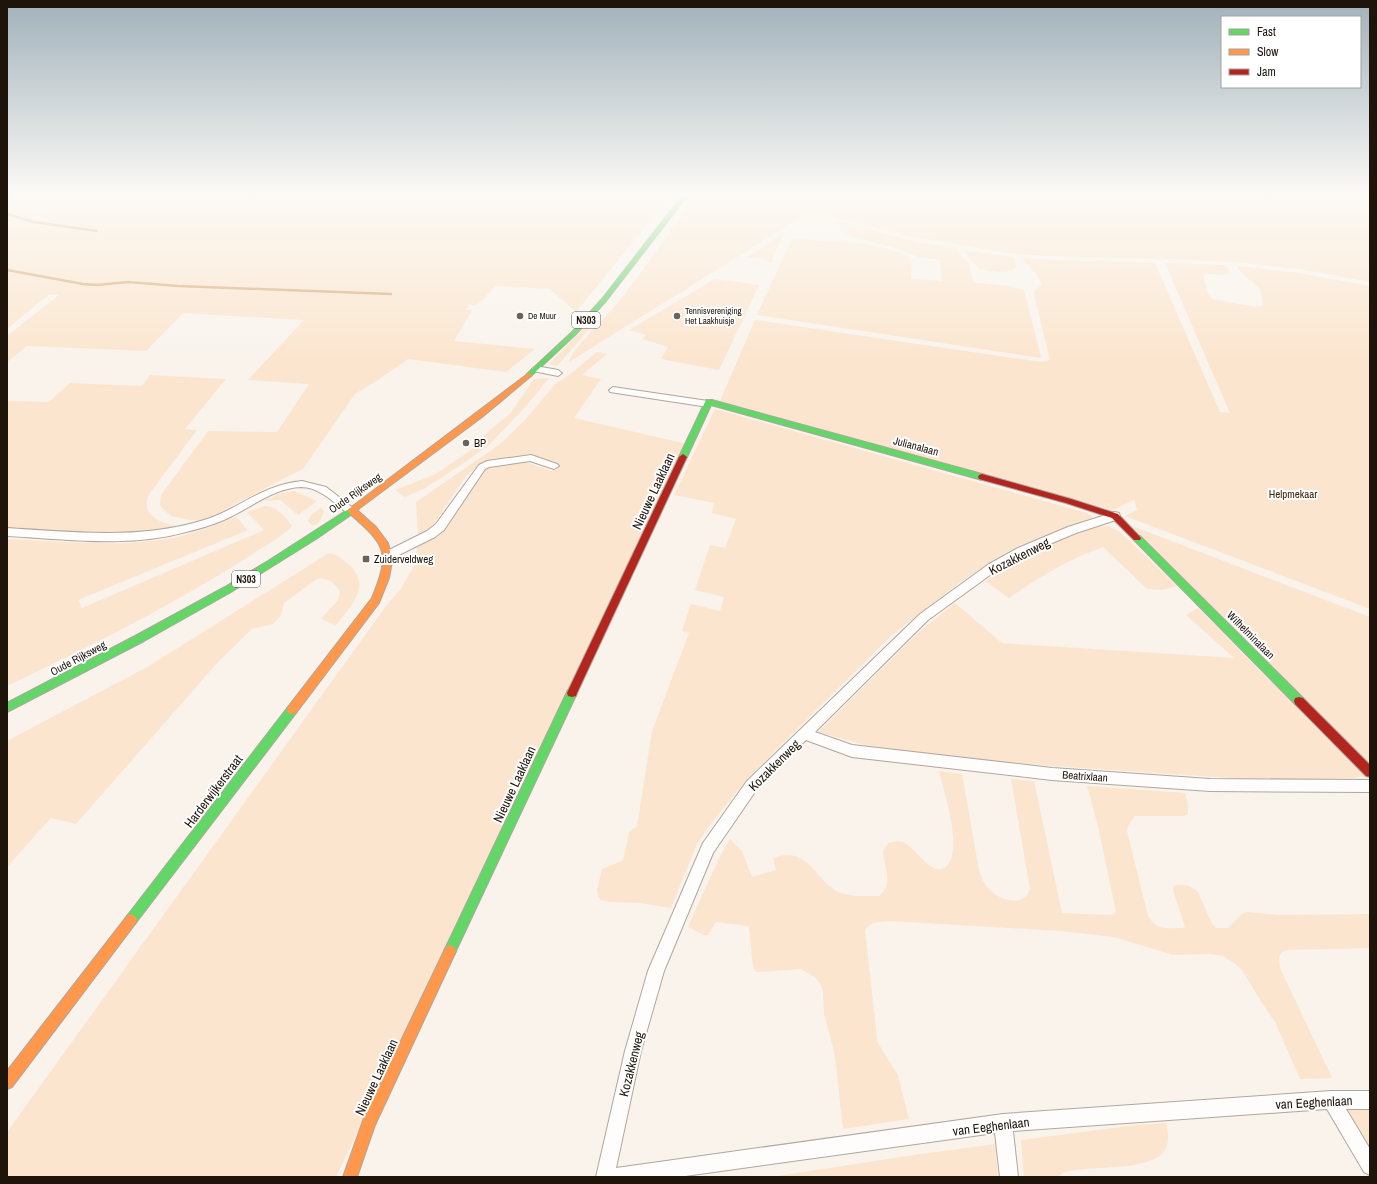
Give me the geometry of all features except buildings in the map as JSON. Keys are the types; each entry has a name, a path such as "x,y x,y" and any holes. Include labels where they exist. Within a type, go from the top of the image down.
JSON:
{"main road":[{"name":"Oude Rijksweg","path":"7,708 232,588 306,542 352,511 486,410 536,369 600,306 644,250"},
{"name":"Julianalaan","path":"708,403 1068,501 1115,516"},
{"name":"Nieuwe Laaklaan","path":"350,1177 369,1123 708,403"},
{"name":"Harderwijkerstraat","path":"7,1082 376,600 387,571 388,556 383,541 374,528 352,511"},
{"name":"Wilhelminalaan","path":"1115,516 1370,772"}],"street":[{"path":"536,369 558,373"},
{"path":"613,390 708,403"},
{"path":"388,556 431,534 440,527 482,467 488,464 531,458 554,466"},
{"path":"7,532 125,537 163,534 210,522 269,493 291,485 303,484 314,486 327,492 352,511"},
{"name":"Kozakkenweg","path":"605,1177 633,1051 656,971 708,848 752,784 924,617 993,567 1022,551 1065,533 1115,516"},
{"name":"Beatrixlaan","path":"805,734 852,751 1052,774 1210,785 1370,786"},
{"path":"1331,1100 1370,1166"},
{"name":"van Eeghenlaan","path":"614,1177 1003,1123 1331,1100 1370,1100"},
{"path":"1003,1123 1009,1177"}],"green space":[{"path":"7,250 626,250 576,312 550,289 495,286 483,300 478,302 476,305 469,305 466,310 472,310 454,341 535,349 506,372 408,359 355,394 303,469 203,521 171,516 160,505 161,495 208,431 277,432 309,384 248,380 304,320 183,313 146,351 27,346 7,362 7,336 59,295 49,294 7,329"},
{"path":"657,250 748,250 569,362 576,349 615,306"},
{"path":"758,250 776,250 771,263 761,258 747,257"},
{"path":"786,250 890,250 909,258 911,265 911,279 942,281 940,260 919,257 901,250 957,250 968,263 974,283 1010,286 1024,290 1041,358 757,315"},
{"path":"963,250 1014,257 1016,267 1013,270 1004,272 979,269"},
{"path":"992,250 1370,250 1370,282 1300,269 1232,262 1045,256"},
{"name":"Helpmekaar","path":"1022,258 1155,263 1220,412 1230,413 1165,263 1226,265 1230,272 1227,275 1203,275 1208,294 1213,299 1255,307 1263,305 1260,290 1253,282 1244,276 1237,266 1299,273 1370,286 1370,609 1125,516 1137,510 1134,500 1113,510 720,401 755,320 1034,361 1042,362 1050,360 1034,294 1034,291 1042,285 1038,277"},
{"path":"715,279 759,285 719,370 661,359 668,347 642,339 646,335 629,330"},
{"path":"591,321 592,326 557,366 549,364"},
{"path":"597,352 607,354 582,375 601,379 574,418 687,444 336,1177 7,1177 7,1132 386,606 400,590 415,564 417,546 444,530 485,468 525,462 552,471 556,465 525,456 481,464 466,476 433,525 418,536 416,502 499,445 525,420 555,384 569,375"},
{"path":"150,375 226,379 185,429 197,430 150,493 147,501 149,513 159,521 180,527 150,533 120,535 7,529 7,401 49,402 70,383 139,386 144,384"},
{"path":"549,378 528,404 489,445 425,488 405,497 395,490 434,475 470,451 490,430 510,414 534,379"},
{"path":"715,409 1087,513 1091,515 1092,518 1016,547 995,559 959,583 891,636 748,778 713,821 697,844 671,908 640,903 609,902 601,900 598,896 597,890 602,869 622,861 629,832 637,826 652,731 689,633 682,631 691,604 720,611 724,597 695,590 710,545 725,548 736,519 712,513 714,503 674,495"},
{"path":"294,491 317,501 298,515 280,500 263,501 282,493"},
{"path":"265,506 278,510 292,526 268,545 155,612 7,686 7,539 84,543 141,542 170,539 199,531 236,517 248,530 78,600 82,608 264,530 247,512"},
{"path":"321,508 324,511 321,518 317,524 313,526 308,521 311,515"},
{"path":"1107,526 1119,531 1177,586 1162,590 1146,588 1103,547 1054,569 1009,598 985,581 1045,547 1079,532"},
{"path":"1132,526 1370,617 1370,764"},
{"path":"329,553 337,556 348,564 355,572 359,580 359,588 353,603 336,625 321,619 338,600 340,592 331,581 317,579 284,603 281,615 273,624 252,629 219,661 76,824 51,818 7,867 7,741 149,666"},
{"path":"955,603 1002,643 1234,658 1186,615 1198,608 1364,776 1354,778 1231,778 1052,766 937,755 865,745 818,732 918,633"},
{"path":"939,771 962,774 979,870 983,881 988,888 997,896 1007,900 1021,899 1027,895 1030,889 1011,779 1034,781 1062,913 1113,915 1116,912 1098,826 1087,786 1185,793 1188,804 1188,814 1182,816 1135,816 1128,826 1127,831 1148,916 1151,921 1163,928 1185,927 1173,890 1174,886 1181,885 1193,888 1198,892 1212,924 1216,928 1228,928 1242,914 1247,912 1279,915 1370,914 1370,948 1288,950 1281,952 1279,958 1280,968 1332,1078 1300,1079 1275,1022 1242,970 1223,956 1210,954 1173,955 1114,937 1061,931 890,921 879,922 873,923 865,930 877,1038 878,1043 898,1075 909,1119 843,1129 836,1065 833,1047 824,1014 823,992 821,985 815,977 801,969 757,972 753,968 749,927 747,926 717,922 708,935 704,935 688,927 721,854 730,839 742,851 752,877 776,870 773,858 785,855 795,856 810,866 831,887 844,894 879,896 884,892 887,876 883,851 888,843 897,841 903,842 935,869 941,869 947,866 951,858 953,834"},
{"path":"1342,1108 1370,1108 1370,1154"},
{"path":"1166,1123 1168,1136 1167,1147 1159,1156 1150,1161 1128,1166 1073,1170 1063,1173 1058,1177 1024,1177 1021,1140 1137,1125"},
{"path":"995,1144 998,1177 771,1177 907,1156"}],"waterway":[{"path":"7,270 83,284 97,285 128,282 178,286 391,294"}],"traffic: fast":[{"path":"529,375 574,333 604,300 643,250"},
{"path":"683,457 709,402 982,477"},
{"path":"7,708 140,638 228,589 271,563 355,508"},
{"path":"1137,538 1299,701"},
{"path":"450,951 572,693"},
{"path":"131,920 292,710"}],"traffic: slow":[{"path":"355,508 479,415 529,375"},
{"path":"292,710 376,600 385,578 388,561 384,543 373,529 352,511"},
{"path":"7,1082 131,920"},
{"path":"350,1177 369,1123 450,951"}],"traffic: jam":[{"path":"572,693 683,457"},
{"path":"982,477 1115,516 1137,538"},
{"path":"1299,701 1370,772"}],"place":[{"name":"De Muur","path":"520,316"},
{"name":"Tennisvereniging Het Laakhuisje","path":"677,316"},
{"name":"BP","path":"466,443"},
{"name":"Zuiderveldweg","path":"366,559"}]}
